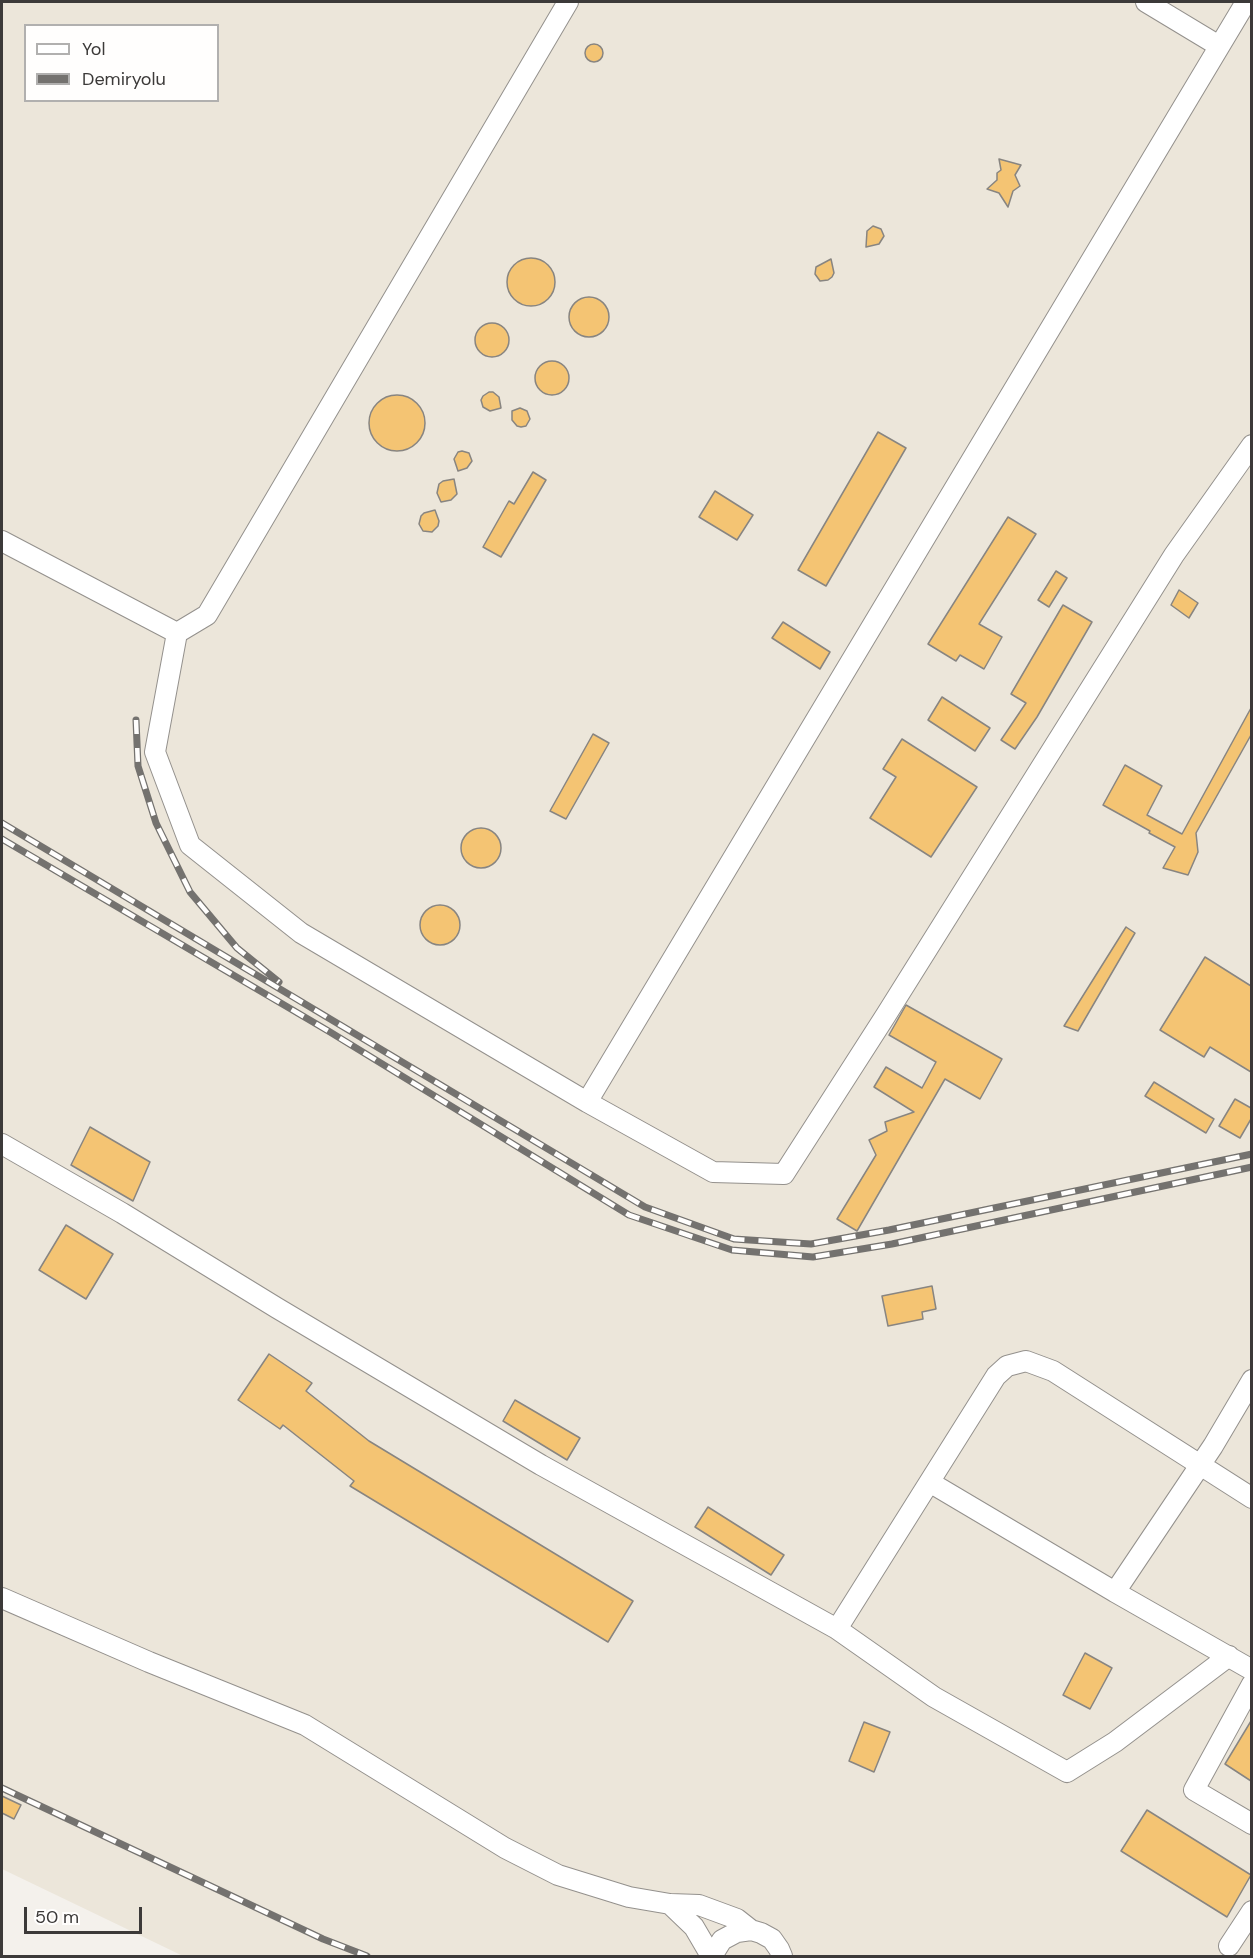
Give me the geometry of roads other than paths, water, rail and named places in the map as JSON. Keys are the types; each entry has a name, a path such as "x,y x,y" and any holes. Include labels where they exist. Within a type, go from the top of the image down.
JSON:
{"street":[{"path":"568,2 207,615 177,633 155,752 190,844 301,933 587,1102 713,1172 784,1174 1174,555 1251,445"},
{"path":"1146,2 1220,46"},
{"path":"587,1102 1246,2"},
{"path":"2,541 177,633"},
{"path":"2,1144 122,1213 541,1465 837,1629 934,1697 1067,1772 1114,1742 1228,1656"},
{"path":"837,1629 931,1483 996,1376 1007,1366 1026,1361 1053,1371 1251,1498"},
{"path":"1115,1592 1201,1464 1251,1380"},
{"path":"931,1483 1251,1670"},
{"path":"2,1598 149,1662 304,1725 505,1848 558,1875 629,1897 670,1904 699,1905 736,1919 750,1930 772,1939 784,1954"},
{"path":"1251,1684 1194,1790 1251,1824"},
{"path":"670,1904 694,1927 711,1956 722,1940 737,1932 750,1930"},
{"path":"1229,1946 1251,1911"}],"railway":[{"path":"136,720 138,766 156,823 190,892 237,948 279,982"},
{"path":"2,823 645,1207 734,1239 811,1244 889,1230 1252,1154"},
{"path":"2,839 330,1032 629,1215 732,1250 813,1257 892,1244 1252,1167"},
{"path":"2,1788 323,1939 367,1956"}]}
